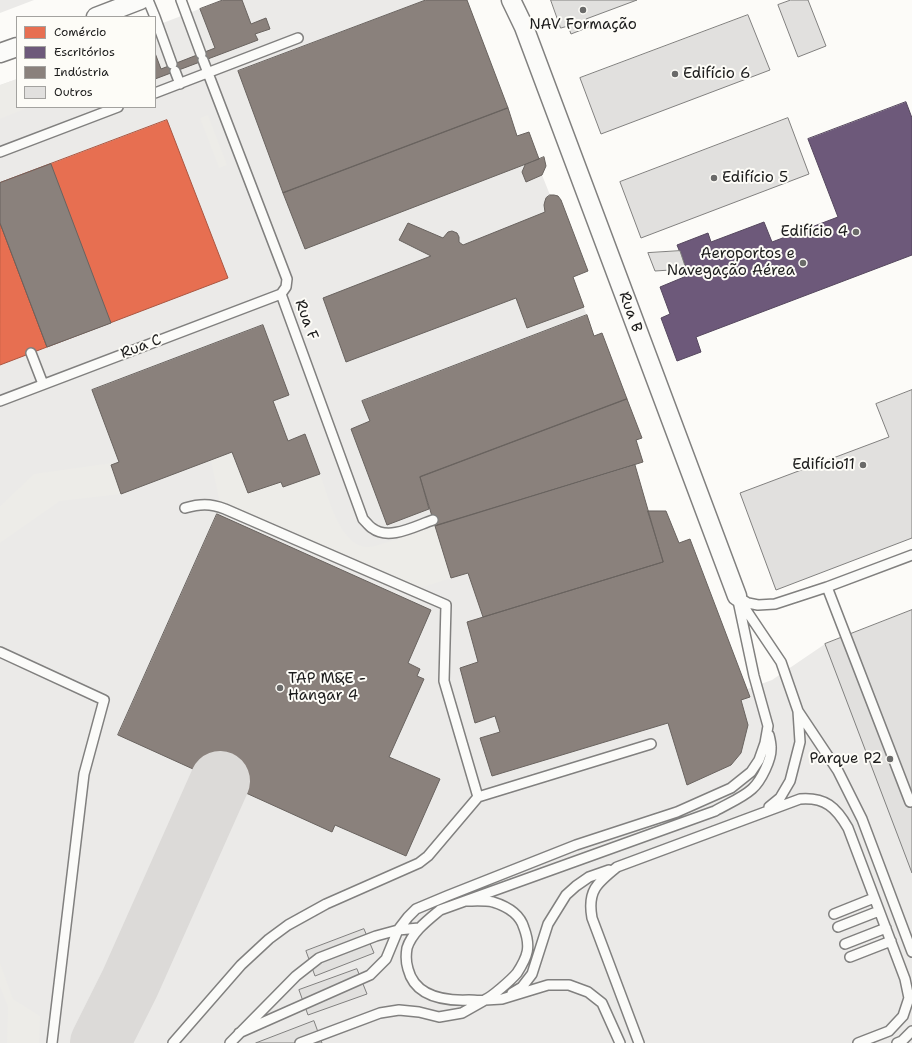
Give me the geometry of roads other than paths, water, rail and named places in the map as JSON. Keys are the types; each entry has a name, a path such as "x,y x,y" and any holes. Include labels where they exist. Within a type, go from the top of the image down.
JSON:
{"street":[{"path":"99,16 140,0"},
{"path":"511,0 524,27"},
{"path":"518,0 524,27"},
{"name":"Rua B","path":"524,27 737,596"},
{"path":"0,53 16,47"}],"lane":[{"path":"148,0 155,16"},
{"name":"Rua F","path":"181,0 287,279 286,287 281,294 363,519 372,529 386,534 398,532 433,520"},
{"path":"156,20 180,84"},
{"path":"156,93 298,38"},
{"path":"0,152 115,108"},
{"name":"Rua C","path":"0,401 281,294"},
{"path":"31,353 43,384"},
{"path":"185,508 201,504 213,504 225,508 446,606 444,681 478,797"},
{"path":"737,596 748,603 758,605 774,604 827,587 912,555"},
{"path":"827,587 910,802 912,801"},
{"path":"737,596 781,662 798,711 838,771 862,819 912,952"},
{"path":"620,1043 602,1003 588,992 569,985 548,985 502,999 448,1000 431,996 420,989 410,977 406,964 407,948 419,928 440,910 715,810 735,801 753,788 769,762 772,748 768,726 754,676 737,596"},
{"path":"0,652 104,700 84,774 52,1043"},
{"path":"764,812 780,798 790,781 800,742 798,711"},
{"path":"239,1032 370,975 386,959 398,930 416,909 576,845 677,812 731,788 751,772 759,760 765,743 768,726"},
{"path":"173,1043 241,965 269,940 288,925 309,912 419,863 428,856 478,797 651,744"},
{"path":"502,999 522,986 532,974 548,924 566,895 588,878 764,812 800,799 809,798 824,802 839,812 848,828 905,979 909,998 903,1016 889,1031 858,1043"},
{"path":"617,867 599,882 594,889 591,897 590,908 592,918 640,1043"},
{"path":"834,914 874,898"},
{"path":"300,1043 380,1013 399,1010 418,1012 440,1017 462,1013 485,1000 504,986 514,976 524,961 528,943 524,925 514,912 492,902 465,901"},
{"path":"838,927 879,911"},
{"path":"230,1043 239,1032 296,976 318,958 376,936 398,930 419,928"},
{"path":"845,944 886,928"},
{"path":"850,957 891,941"},
{"path":"897,1043 902,1041 912,1031"}],"place":[{"name":"NAV Formação","path":"583,10"},
{"name":"Edifício 6","path":"675,74"},
{"name":"Edifício 5","path":"714,178"},
{"name":"Edifício 4","path":"856,232"},
{"name":"Aeroportos e Navegação Aérea","path":"803,263"},
{"name":"Edifício11","path":"863,465"},
{"name":"TAP M&E - Hangar 4","path":"280,688"},
{"name":"Parque P2","path":"890,759"}]}
